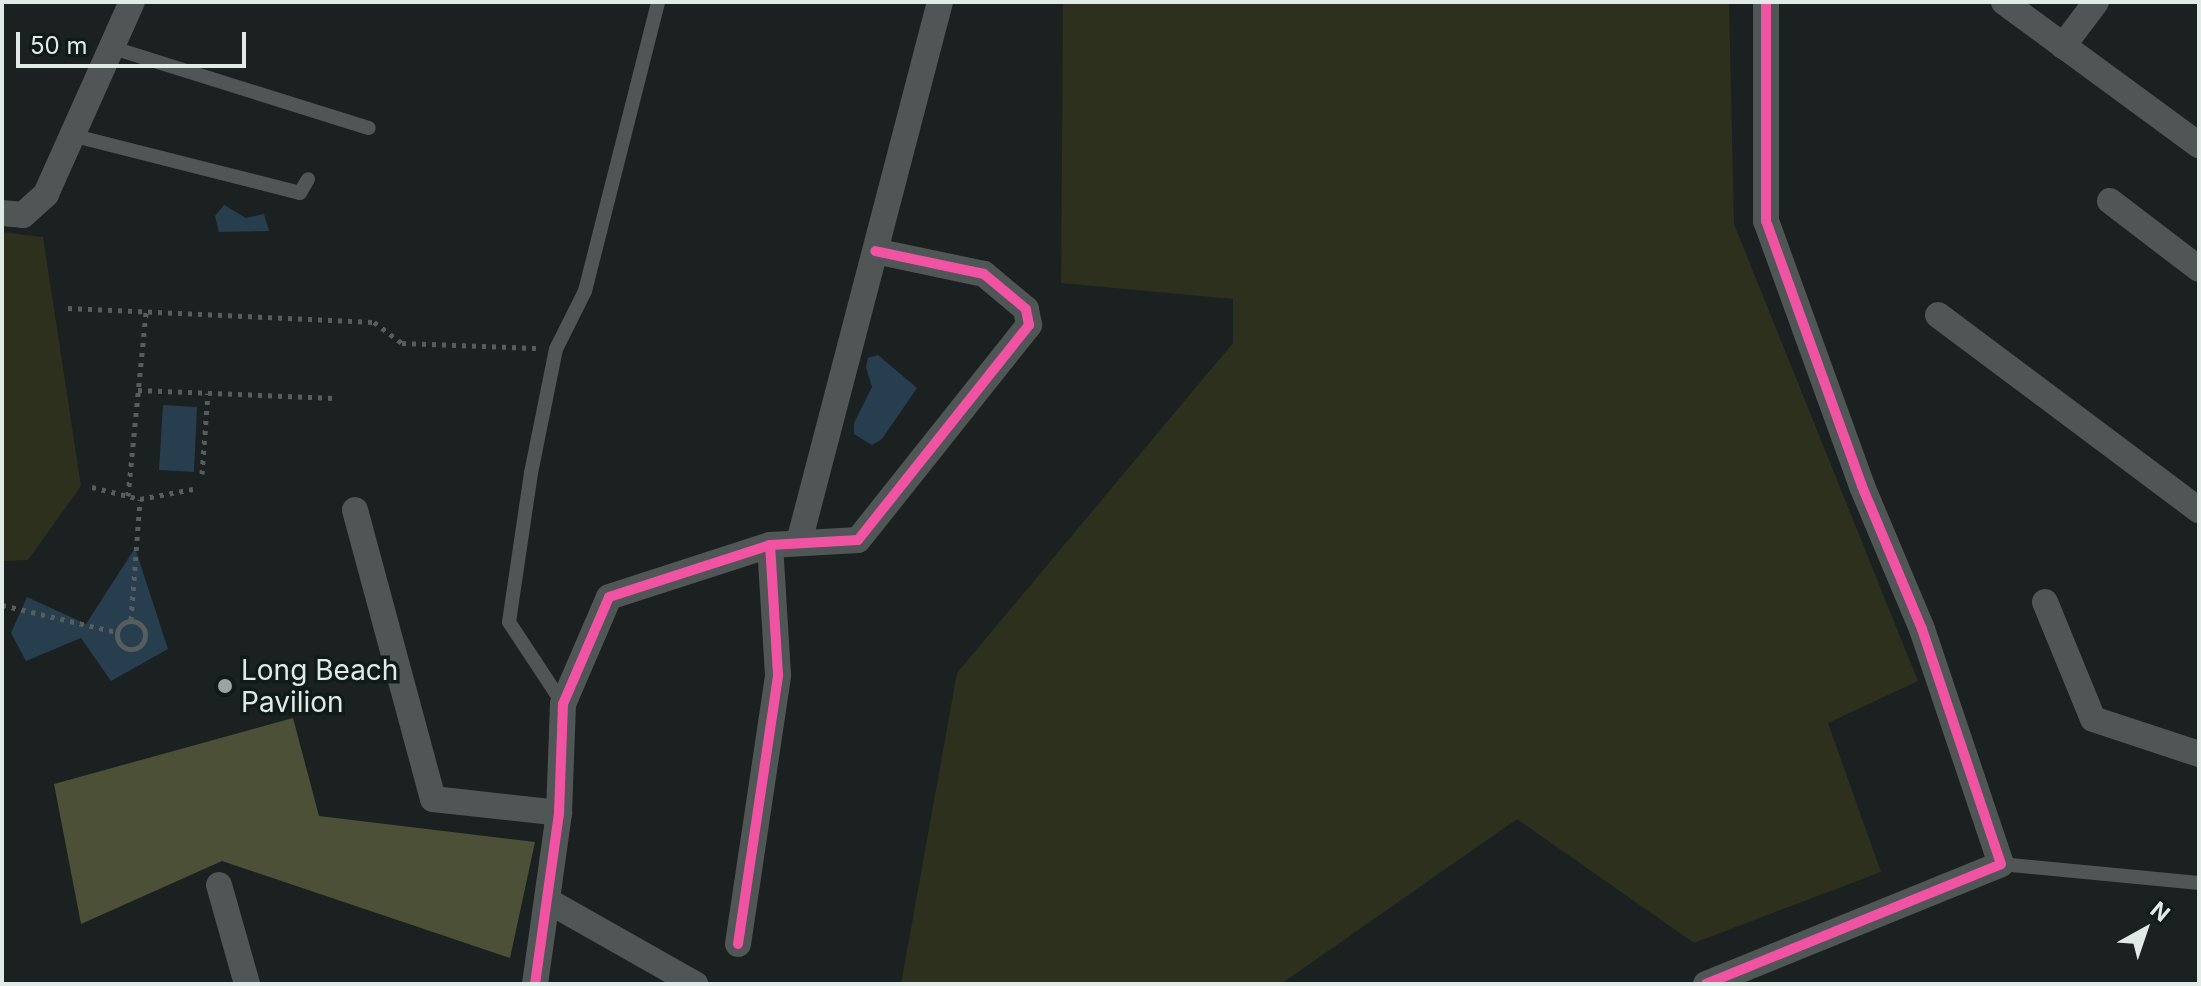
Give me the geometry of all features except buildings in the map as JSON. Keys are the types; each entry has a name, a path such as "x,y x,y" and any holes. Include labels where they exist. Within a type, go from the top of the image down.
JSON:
{"street":[{"path":"2,213 23,215 46,194 132,2"},
{"path":"799,542 940,2"},
{"path":"1706,984 2001,864 1922,629 1862,486 1766,221 1766,2"},
{"path":"2004,2 2199,145"},
{"path":"2063,46 2096,2"},
{"path":"2110,201 2199,269"},
{"path":"535,984 550,902 559,813 563,704 609,597 770,545 858,540 867,533 1029,325 1026,309 984,274 875,251"},
{"path":"1938,315 2199,510"},
{"path":"355,510 433,799 559,813"},
{"path":"738,944 778,675 770,545"},
{"path":"2045,602 2093,719 2199,754"},
{"path":"219,885 247,984"},
{"path":"550,902 695,984"}],"lane":[{"path":"563,704 509,622 531,473 556,349 585,291 658,2"},
{"path":"110,47 369,128"},
{"path":"71,135 300,193 308,179"},
{"path":"2001,864 2199,883"}],"path":[{"path":"68,308 374,322 402,343 556,349"},
{"path":"128,496 146,312"},
{"path":"138,390 335,398"},
{"path":"202,474 208,393"},
{"path":"92,487 140,499 193,489"},
{"path":"116,632 131,620 140,541 140,499"},
{"path":"2,605 15,611 116,632"},
{"path":"116,632 118,642 137,649 146,631 131,620"}],"green space":[{"path":"1063,2 1729,2 1734,224 1918,681 1828,723 1881,872 1694,943 1517,819 1281,984 901,984 957,673 1233,343 1233,299 1061,283"},
{"path":"2,232 43,237 81,486 28,560 2,561"},
{"path":"293,718 319,816 535,842 510,958 222,861 81,924 54,784"}],"water":[{"path":"224,205 246,218 264,214 269,231 219,232 215,216"},
{"path":"878,355 917,388 882,439 872,445 854,434 854,423 872,387 866,367 868,358"},
{"path":"163,405 197,407 194,472 159,470"},
{"path":"135,548 168,649 111,681 81,638 26,661 11,633 27,597 86,624"}],"cycle path":[{"path":"1706,984 2001,864 1922,629 1862,486 1766,221 1766,2"},
{"path":"535,984 559,813 563,704 609,597 770,545 858,540 1029,325 1026,309 984,274 875,251"},
{"path":"738,944 778,675 770,545"}],"place":[{"name":"Long Beach Pavilion","path":"225,686"}]}
